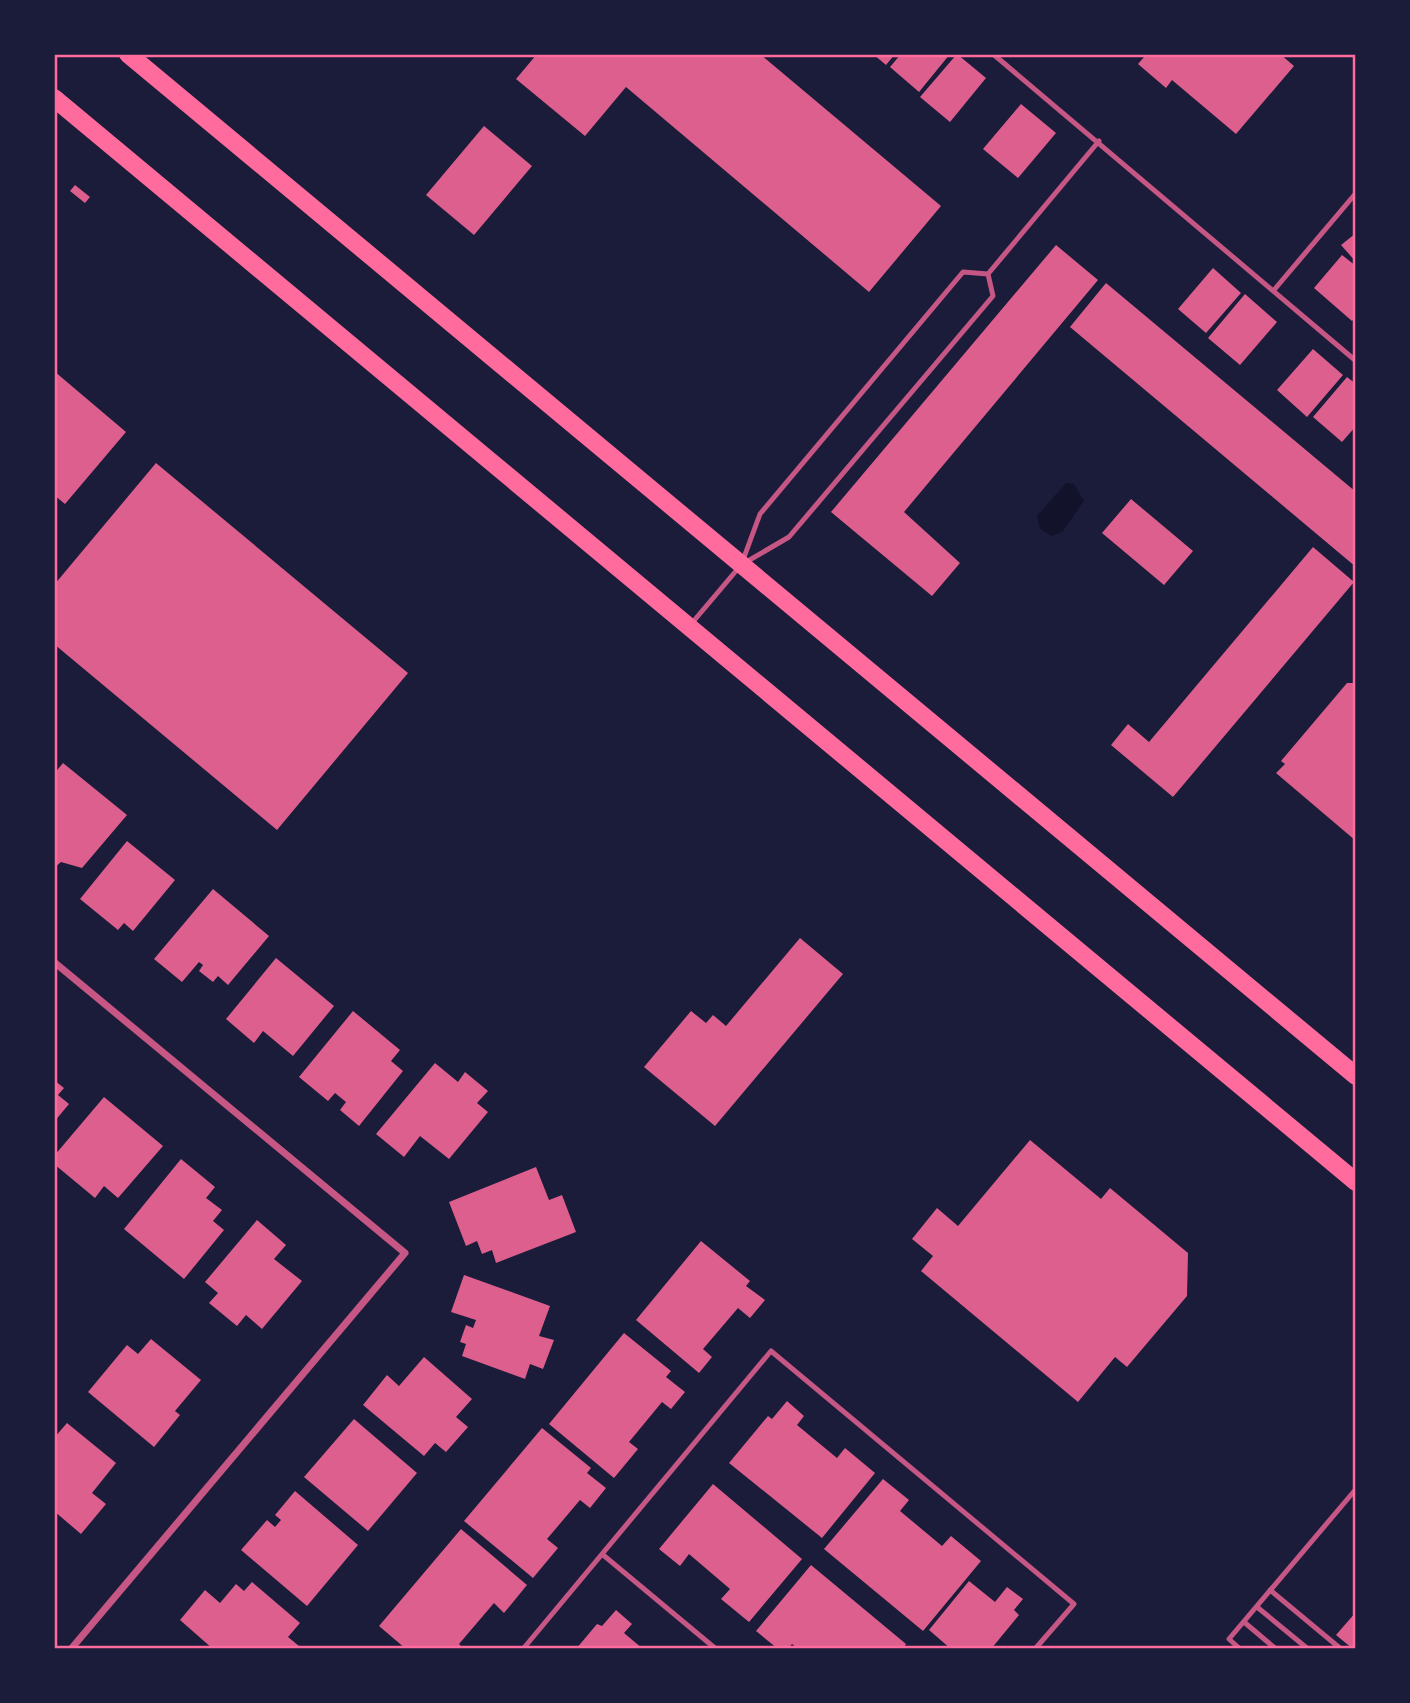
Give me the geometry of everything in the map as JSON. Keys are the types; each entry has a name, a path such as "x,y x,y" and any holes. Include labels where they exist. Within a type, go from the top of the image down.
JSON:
{"main road":[{"path":"128,54 1356,1076"},
{"path":"54,98 1356,1182"}],"street":[{"path":"54,962 405,1253 71,1649"}],"lane":[{"path":"993,54 1356,361"},
{"path":"988,274 1099,141"},
{"path":"1274,290 1356,193"},
{"path":"741,565 760,514 963,272 988,274"},
{"path":"689,626 741,565 789,537 993,296 988,274"},
{"path":"523,1649 771,1351 1074,1604 1035,1649"},
{"path":"1240,1649 1229,1639 1356,1489"},
{"path":"602,1554 716,1649"},
{"path":"1270,1590 1341,1649"},
{"path":"1257,1607 1308,1649"},
{"path":"1244,1622 1276,1649"}],"shaded area":[{"path":"1066,483 1074,484 1084,501 1063,531 1052,536 1040,529 1037,516"}],"building":[{"path":"537,54 760,54 941,206 869,292 626,87 585,136 516,79"},
{"path":"873,54 895,54 886,65"},
{"path":"901,54 950,54 919,92 890,67"},
{"path":"957,54 986,78 950,122 920,97"},
{"path":"1141,54 1280,54 1294,66 1236,134 1172,80 1166,88 1138,64 1144,57"},
{"path":"1021,104 1056,133 1018,178 983,149"},
{"path":"484,126 532,166 474,235 426,195"},
{"path":"75,185 90,197 85,203 70,191"},
{"path":"1356,233 1356,262 1341,245"},
{"path":"1056,245 1098,280 904,512 960,563 932,596 831,512"},
{"path":"1342,255 1356,266 1356,316 1352,321 1314,288"},
{"path":"1213,268 1241,293 1206,333 1178,309"},
{"path":"1106,283 1356,492 1356,567 1070,327"},
{"path":"1245,294 1277,322 1240,365 1208,338"},
{"path":"1313,349 1343,375 1307,417 1277,390"},
{"path":"54,371 126,432 65,504 54,495"},
{"path":"1347,377 1356,384 1356,426 1342,442 1313,417"},
{"path":"156,463 408,673 277,830 54,644 54,585"},
{"path":"1131,499 1193,551 1164,585 1102,533"},
{"path":"1313,547 1354,582 1173,797 1111,745 1128,724 1149,742"},
{"path":"1347,683 1356,683 1356,841 1276,773 1285,764 1281,761"},
{"path":"63,763 127,815 82,868 61,862 54,868 54,774"},
{"path":"127,841 175,880 133,931 124,923 118,930 80,899"},
{"path":"213,889 269,936 228,985 218,976 213,982 199,971 203,965 199,962 182,982 154,959"},
{"path":"800,938 843,974 715,1126 644,1067 691,1011 706,1023 713,1015 726,1026"},
{"path":"276,958 334,1006 293,1056 263,1031 254,1043 226,1019"},
{"path":"353,1011 400,1050 391,1061 403,1071 359,1126 340,1110 346,1102 335,1093 328,1101 299,1077"},
{"path":"435,1063 458,1082 465,1072 488,1091 477,1103 488,1112 449,1159 420,1136 404,1157 376,1134"},
{"path":"54,1080 64,1088 58,1095 69,1104 54,1122"},
{"path":"104,1097 163,1146 118,1198 104,1186 95,1198 54,1164 54,1156"},
{"path":"1030,1140 1101,1199 1110,1188 1188,1253 1187,1296 1127,1367 1115,1357 1078,1402 921,1271 933,1256 912,1239 937,1208 958,1226"},
{"path":"181,1159 215,1187 206,1198 222,1210 213,1221 224,1230 184,1279 124,1229"},
{"path":"536,1167 549,1200 562,1195 576,1232 496,1263 492,1250 482,1254 477,1241 466,1246 449,1202"},
{"path":"257,1220 286,1245 274,1259 302,1281 262,1329 246,1315 237,1326 209,1303 218,1293 205,1282"},
{"path":"701,1241 750,1281 746,1286 765,1300 750,1318 738,1308 703,1349 712,1357 699,1373 636,1320"},
{"path":"464,1275 550,1306 539,1336 554,1340 543,1369 530,1364 525,1379 462,1356 466,1344 460,1342 466,1325 473,1328 476,1320 451,1312"},
{"path":"624,1333 671,1371 666,1377 685,1392 671,1409 662,1402 629,1442 638,1449 614,1478 549,1424"},
{"path":"151,1339 201,1380 175,1411 180,1415 154,1447 88,1392 127,1345 138,1354"},
{"path":"424,1357 472,1399 456,1417 468,1427 446,1452 435,1443 424,1456 363,1405 387,1375 399,1386"},
{"path":"787,1401 804,1416 797,1425 837,1458 845,1448 875,1473 822,1538 729,1463 768,1416 772,1419"},
{"path":"354,1419 417,1473 368,1531 304,1477"},
{"path":"67,1423 116,1463 92,1493 106,1504 81,1534 54,1511 54,1438"},
{"path":"542,1428 591,1468 587,1473 606,1488 590,1508 580,1500 547,1539 558,1548 533,1578 464,1521"},
{"path":"883,1479 909,1500 900,1511 942,1546 951,1536 981,1561 923,1631 824,1549"},
{"path":"713,1484 802,1559 749,1622 721,1599 730,1589 689,1554 680,1566 659,1549"},
{"path":"295,1491 358,1545 307,1606 241,1550 267,1520 275,1527 281,1520 275,1515"},
{"path":"461,1529 527,1585 504,1613 494,1603 459,1644 464,1649 406,1649 379,1626"},
{"path":"811,1565 906,1644 903,1649 798,1649 792,1644 788,1649 778,1649 756,1631"},
{"path":"969,1581 995,1602 1007,1587 1023,1599 1014,1610 1019,1615 991,1649 951,1649 929,1630"},
{"path":"252,1582 300,1623 288,1637 299,1646 296,1649 213,1649 180,1620 205,1590 220,1603 236,1584 244,1591"},
{"path":"616,1610 632,1624 624,1633 643,1649 576,1649 597,1624 602,1626"},
{"path":"1356,1612 1356,1649 1353,1649 1336,1635"}]}
